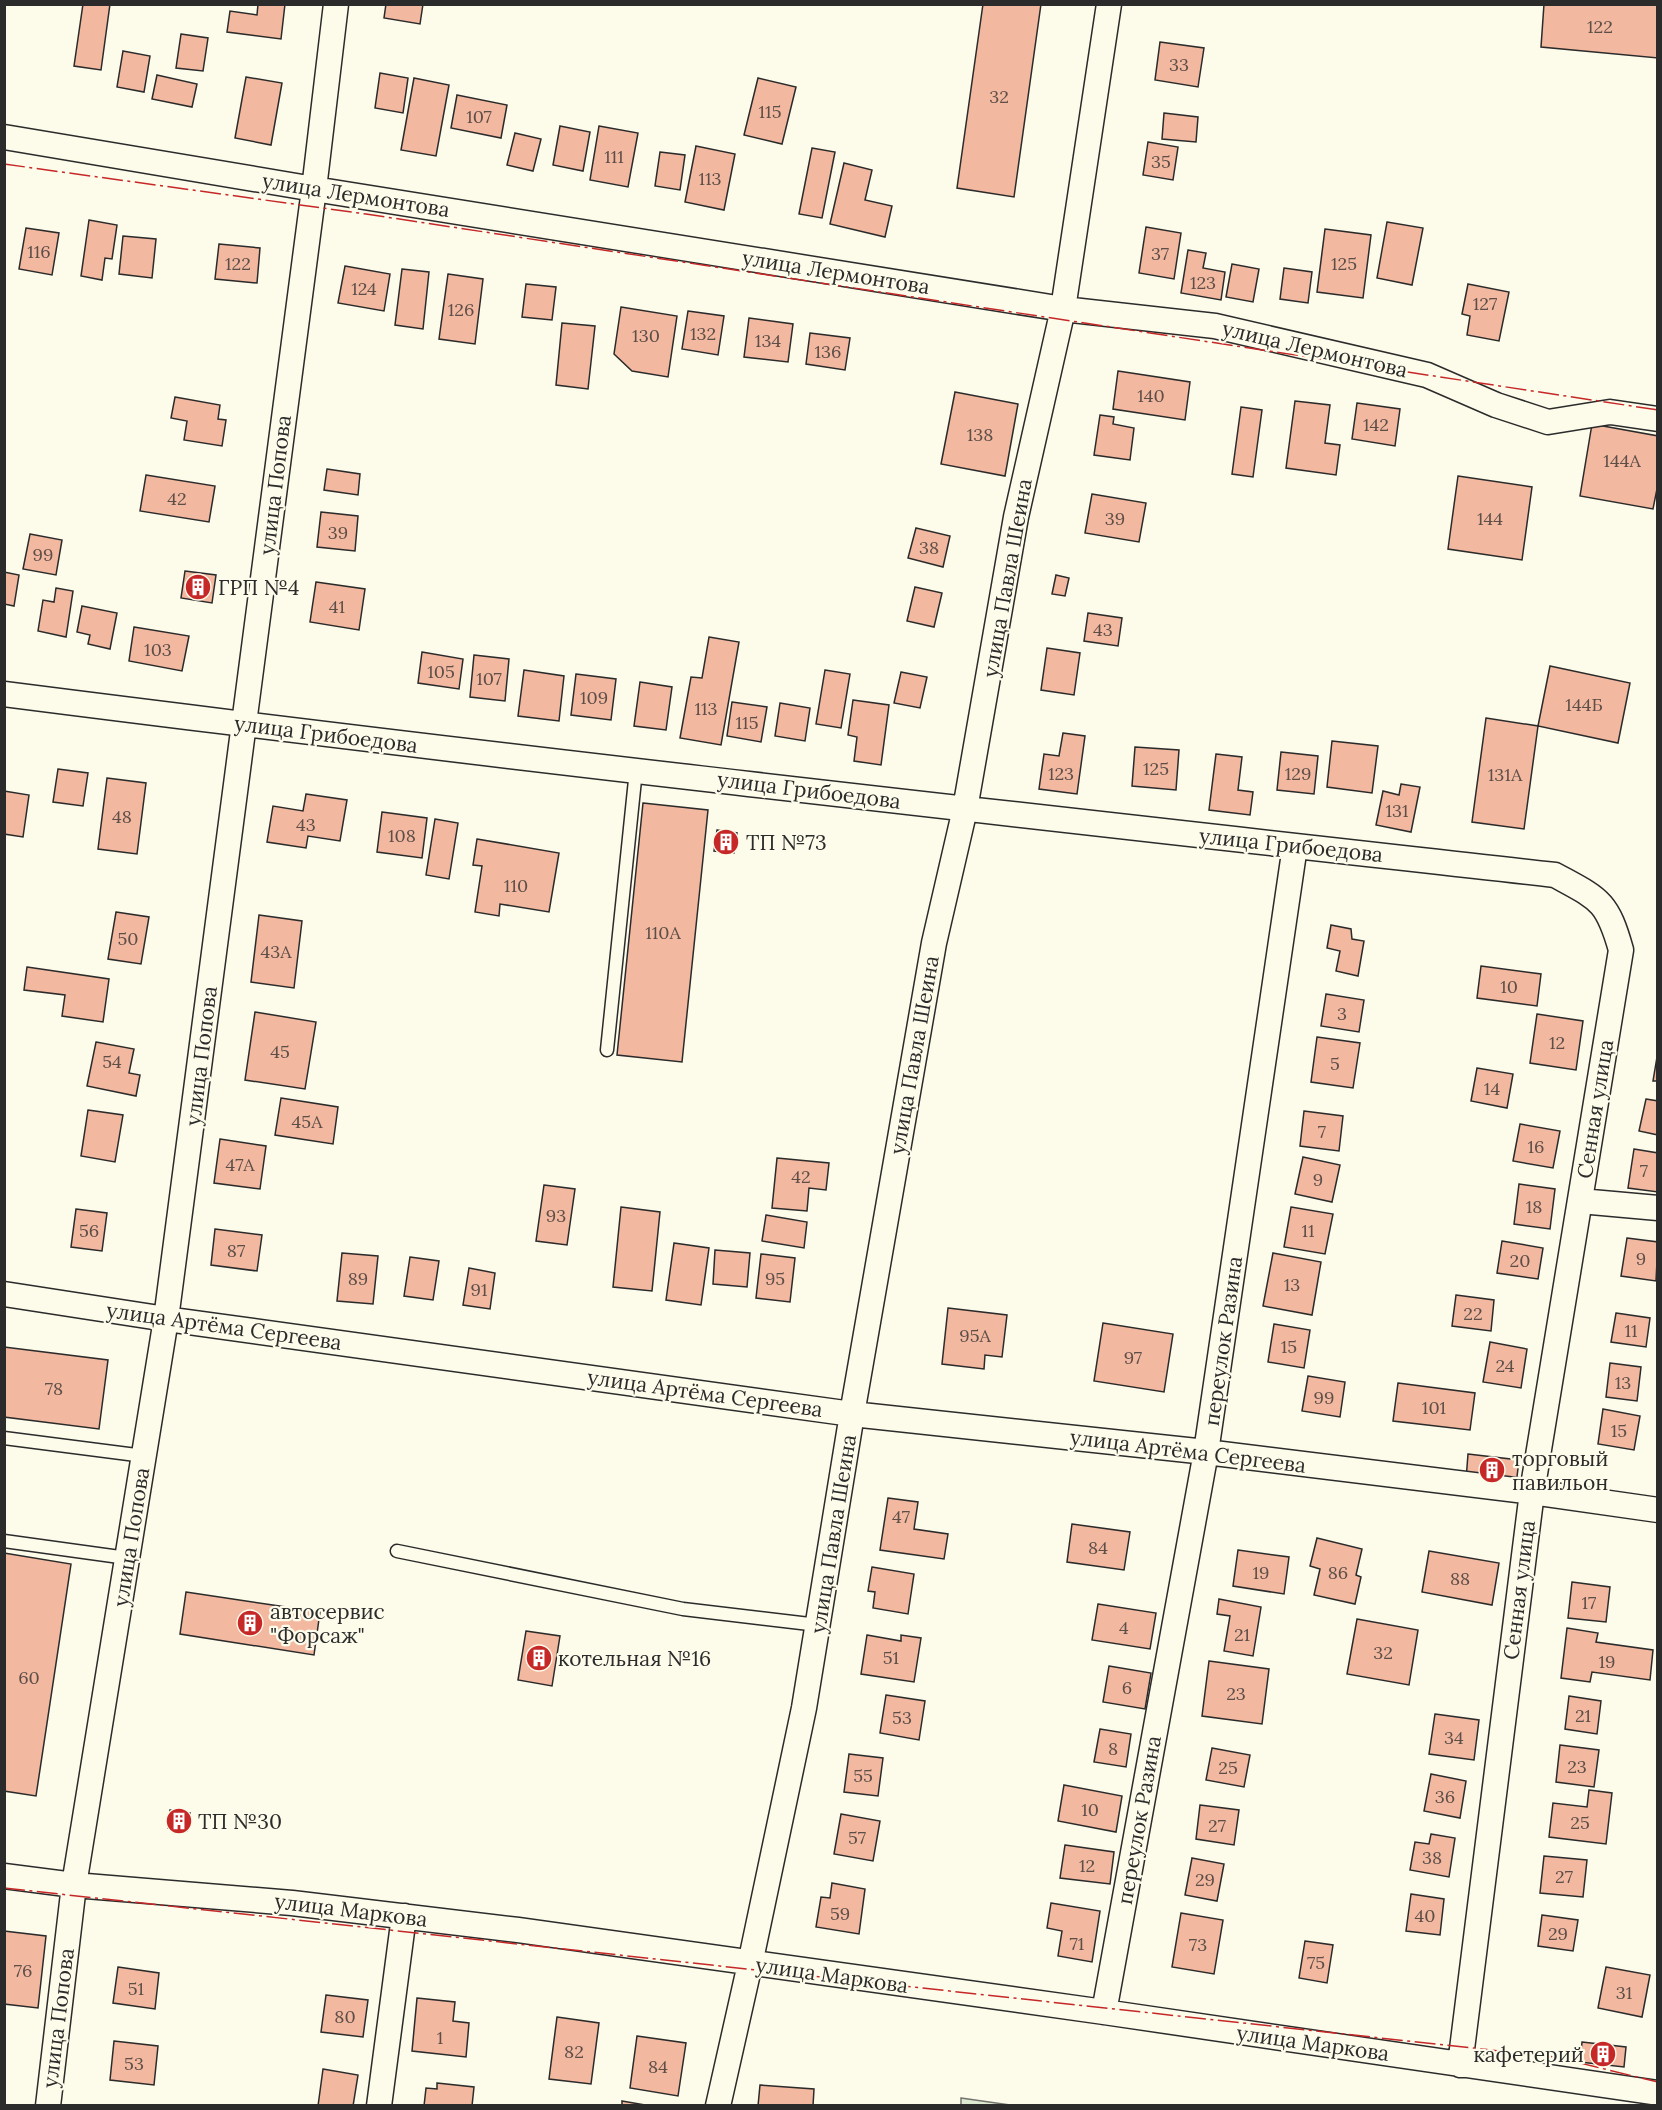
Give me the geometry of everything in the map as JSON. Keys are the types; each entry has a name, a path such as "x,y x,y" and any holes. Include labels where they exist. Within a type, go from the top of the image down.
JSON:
{"street":[{"name":"улица Попова","path":"48,2106 74,1885 166,1319 314,189 336,4"},
{"name":"улица Павла Шеина","path":"718,2106 804,1708 852,1414 934,943 965,809 1016,517 1063,309 1109,4"},
{"name":"улица Лермонтова","path":"4,137 1063,309 1215,326 1426,375 1496,405 1548,422 1610,411 1658,419"},
{"name":"улица Грибоедова","path":"4,694 965,809 1555,875 1591,894 1604,907"},
{"name":"переулок Разина","path":"1104,2012 1206,1452 1295,846"},
{"name":"Сенная улица","path":"1460,2065 1532,1492 1621,950 1613,920 1604,907"},
{"path":"1580,1201 1658,1208"},
{"name":"улица Артёма Сергеева","path":"4,1294 166,1319 852,1414 1206,1452 1532,1492 1658,1510"},
{"name":"улица Маркова","path":"4,1876 74,1885 292,1903 518,1930 1658,2093"},
{"path":"379,2106 404,1916"}],"lane":[{"path":"607,1050 636,770"},
{"path":"4,1437 144,1456"},
{"path":"4,1541 127,1558"},
{"path":"397,1551 683,1609 818,1625"}],"green space":[{"path":"961,2098 1010,2105 961,2105"}],"building":[{"path":"83,4 110,4 101,70 74,66"},
{"path":"258,4 285,4 281,39 227,32 230,11 257,15"},
{"path":"386,4 423,4 420,24 384,18"},
{"path":"983,4 1041,4 1014,197 957,188"},
{"path":"1544,4 1658,4 1658,58 1541,47"},
{"path":"181,34 208,38 203,71 176,68"},
{"path":"1160,42 1204,48 1198,87 1155,80"},
{"path":"123,51 150,56 144,92 117,87"},
{"path":"380,73 408,78 403,113 375,108"},
{"path":"157,75 197,84 192,107 152,99"},
{"path":"246,77 282,83 271,145 235,138"},
{"path":"414,78 449,85 436,156 401,150"},
{"path":"758,78 796,87 782,144 744,135"},
{"path":"457,95 507,105 501,138 451,128"},
{"path":"1164,113 1198,117 1196,142 1162,139"},
{"path":"560,126 590,132 583,171 553,165"},
{"path":"599,126 638,133 628,187 590,180"},
{"path":"515,133 541,139 533,171 507,165"},
{"path":"1148,142 1178,147 1173,180 1143,175"},
{"path":"696,146 735,154 724,210 685,202"},
{"path":"812,148 835,152 822,218 799,214"},
{"path":"660,152 685,155 680,190 655,186"},
{"path":"844,163 872,170 865,200 892,206 885,237 830,224"},
{"path":"89,220 117,225 112,259 105,258 102,280 81,276"},
{"path":"1387,222 1423,228 1412,285 1377,278"},
{"path":"1146,227 1181,233 1174,279 1139,273"},
{"path":"26,228 59,233 52,275 19,269"},
{"path":"1325,229 1371,235 1363,298 1317,292"},
{"path":"123,236 156,239 152,278 119,274"},
{"path":"219,244 260,248 257,283 215,279"},
{"path":"1188,250 1206,253 1203,268 1225,272 1221,300 1181,293"},
{"path":"1232,264 1259,269 1253,302 1226,297"},
{"path":"345,266 390,274 384,311 338,303"},
{"path":"1284,268 1312,272 1308,303 1280,299"},
{"path":"402,269 429,272 423,329 395,325"},
{"path":"448,274 483,279 475,344 439,339"},
{"path":"526,284 556,287 552,320 522,317"},
{"path":"1468,284 1509,292 1499,341 1467,335 1470,316 1462,314"},
{"path":"621,307 677,316 668,377 632,371 614,354"},
{"path":"688,311 724,316 718,355 682,349"},
{"path":"749,318 793,324 788,362 744,357"},
{"path":"562,323 595,326 588,389 556,385"},
{"path":"810,333 850,338 845,370 806,364"},
{"path":"1118,371 1190,382 1185,420 1113,409"},
{"path":"955,392 1018,404 1005,476 941,464"},
{"path":"175,397 220,405 218,419 226,420 222,446 184,440 187,421 171,418"},
{"path":"1295,401 1330,405 1325,443 1340,445 1336,475 1286,468"},
{"path":"1357,403 1400,409 1395,446 1352,439"},
{"path":"1241,407 1262,410 1253,477 1232,474"},
{"path":"1100,415 1114,417 1113,424 1134,428 1130,460 1094,455"},
{"path":"1592,424 1658,436 1658,484 1653,509 1580,496"},
{"path":"327,469 360,474 358,495 324,490"},
{"path":"146,475 215,486 209,522 140,511"},
{"path":"1458,476 1532,487 1522,560 1448,549"},
{"path":"1092,494 1146,503 1139,542 1085,533"},
{"path":"321,512 358,516 355,551 317,547"},
{"path":"916,528 950,536 943,567 908,558"},
{"path":"30,534 62,540 56,575 23,569"},
{"name":"ГРП №4","path":"185,571 216,575 212,603 181,598"},
{"path":"4,572 19,575 14,606 4,604"},
{"path":"1056,575 1069,578 1065,596 1052,594"},
{"path":"316,582 365,589 359,630 310,622"},
{"path":"915,587 942,593 934,627 907,621"},
{"path":"56,588 73,591 66,637 38,631 43,600 54,602"},
{"path":"82,606 117,613 110,649 88,644 90,635 77,632"},
{"path":"1088,613 1122,618 1118,646 1084,641"},
{"path":"134,627 189,636 182,671 129,661"},
{"path":"709,637 739,642 721,745 680,738 691,677 702,678"},
{"path":"1047,648 1080,653 1074,695 1041,690"},
{"path":"422,652 463,659 459,689 418,683"},
{"path":"474,655 509,659 505,701 470,697"},
{"path":"1550,666 1630,683 1618,743 1538,726"},
{"path":"524,670 564,676 559,721 518,716"},
{"path":"825,670 850,674 841,728 816,724"},
{"path":"901,672 927,677 920,708 894,703"},
{"path":"576,674 616,679 611,720 571,715"},
{"path":"640,682 672,687 666,730 634,726"},
{"path":"853,700 889,705 881,765 854,761 857,737 848,735"},
{"path":"732,702 767,707 761,742 727,736"},
{"path":"780,703 810,708 805,741 775,736"},
{"path":"1486,718 1538,726 1524,829 1472,822"},
{"path":"1063,733 1085,736 1077,794 1039,789 1044,754 1059,756"},
{"path":"1332,741 1378,746 1372,793 1327,787"},
{"path":"1135,747 1179,750 1176,790 1132,786"},
{"path":"1281,752 1318,756 1314,794 1277,790"},
{"path":"1216,754 1242,757 1238,790 1253,792 1250,815 1209,810"},
{"path":"58,769 88,773 83,806 53,802"},
{"path":"107,778 146,783 137,854 98,849"},
{"path":"1401,784 1420,787 1411,832 1376,825 1383,791 1399,795"},
{"path":"4,791 29,795 23,837 4,834"},
{"path":"306,794 347,800 340,841 308,836 306,848 267,842 273,806 303,811"},
{"path":"643,803 708,810 682,1062 617,1055"},
{"path":"382,812 427,818 422,858 377,852"},
{"path":"435,819 458,823 449,879 426,875"},
{"name":"ТП №73","path":"717,830 737,833 734,853 714,851"},
{"path":"477,839 559,853 549,912 500,904 499,916 475,912 482,866 473,865"},
{"path":"116,912 149,917 141,964 108,959"},
{"path":"259,915 302,921 294,988 251,982"},
{"path":"1331,925 1351,929 1352,939 1364,941 1358,976 1336,971 1340,951 1327,948"},
{"path":"1481,966 1541,974 1537,1006 1477,998"},
{"path":"27,967 109,979 103,1022 62,1016 65,995 24,990"},
{"path":"1326,994 1364,1000 1359,1032 1321,1026"},
{"path":"255,1012 316,1022 305,1089 245,1080"},
{"path":"1537,1014 1583,1021 1576,1070 1530,1063"},
{"path":"1317,1037 1360,1043 1353,1088 1311,1082"},
{"path":"96,1042 134,1049 129,1073 140,1075 136,1096 87,1086"},
{"path":"1658,1051 1658,1081 1653,1081"},
{"path":"1477,1068 1513,1074 1507,1108 1471,1101"},
{"path":"281,1098 338,1107 333,1144 275,1135"},
{"path":"1646,1099 1658,1101 1658,1135 1639,1131"},
{"path":"88,1110 123,1115 115,1162 81,1156"},
{"path":"1304,1111 1343,1116 1339,1151 1300,1146"},
{"path":"1520,1124 1560,1131 1553,1168 1513,1161"},
{"path":"220,1139 266,1146 260,1189 214,1183"},
{"path":"1634,1149 1658,1153 1658,1192 1628,1188"},
{"path":"1303,1157 1340,1165 1332,1202 1295,1194"},
{"path":"777,1158 829,1163 826,1190 809,1188 807,1211 772,1208"},
{"path":"1519,1184 1555,1189 1550,1229 1514,1224"},
{"path":"544,1185 575,1189 567,1245 536,1241"},
{"path":"621,1207 660,1212 652,1291 613,1287"},
{"path":"1291,1207 1333,1214 1325,1254 1284,1247"},
{"path":"76,1209 107,1213 102,1251 71,1247"},
{"path":"766,1215 807,1222 804,1248 762,1241"},
{"path":"215,1229 262,1235 257,1271 211,1265"},
{"path":"1627,1238 1658,1242 1656,1281 1621,1276"},
{"path":"1502,1241 1543,1248 1538,1279 1497,1273"},
{"path":"674,1243 709,1248 701,1305 666,1300"},
{"path":"715,1250 750,1253 747,1287 713,1284"},
{"path":"342,1253 378,1256 373,1304 337,1301"},
{"path":"1273,1253 1321,1262 1312,1315 1263,1306"},
{"path":"761,1254 795,1258 790,1302 756,1298"},
{"path":"410,1257 439,1261 433,1300 404,1296"},
{"path":"469,1268 495,1273 490,1309 463,1305"},
{"path":"1456,1295 1494,1300 1491,1331 1452,1326"},
{"path":"948,1308 1007,1315 1002,1357 985,1355 984,1369 942,1364"},
{"path":"1616,1313 1650,1318 1646,1347 1611,1342"},
{"path":"1103,1323 1173,1334 1164,1392 1094,1381"},
{"path":"1274,1324 1310,1330 1304,1368 1268,1362"},
{"path":"1490,1342 1527,1349 1521,1388 1483,1382"},
{"path":"4,1347 108,1360 99,1429 4,1417"},
{"path":"1610,1363 1641,1367 1637,1401 1606,1397"},
{"path":"1308,1376 1345,1382 1340,1417 1302,1411"},
{"path":"1398,1383 1475,1393 1470,1430 1393,1421"},
{"path":"1603,1409 1640,1416 1634,1450 1598,1444"},
{"name":"торговый павильон","path":"1468,1454 1519,1460 1516,1485 1466,1480"},
{"path":"888,1498 918,1502 914,1529 948,1534 944,1559 880,1550"},
{"path":"1072,1524 1130,1532 1124,1570 1067,1562"},
{"path":"1317,1538 1362,1549 1356,1575 1361,1577 1355,1604 1314,1595 1320,1569 1310,1566"},
{"path":"1238,1550 1289,1557 1284,1594 1233,1586"},
{"path":"1429,1551 1499,1563 1492,1605 1422,1592"},
{"path":"4,1553 71,1564 36,1796 4,1791"},
{"path":"872,1567 914,1574 908,1614 873,1608 875,1592 868,1591"},
{"path":"1572,1582 1610,1587 1606,1622 1568,1618"},
{"name":"автосервис \"Форсаж\"","path":"186,1592 320,1612 314,1655 180,1634"},
{"path":"1219,1599 1261,1607 1253,1656 1224,1651 1230,1616 1217,1614"},
{"path":"1098,1604 1156,1613 1150,1649 1092,1640"},
{"path":"1357,1619 1418,1630 1409,1685 1347,1674"},
{"path":"1567,1628 1598,1633 1596,1642 1653,1650 1650,1680 1592,1672 1590,1682 1561,1678"},
{"name":"котельная №16","path":"526,1631 560,1636 552,1686 518,1680"},
{"path":"867,1635 901,1641 901,1635 921,1638 914,1682 861,1674"},
{"path":"1209,1661 1269,1669 1262,1724 1202,1716"},
{"path":"1109,1666 1151,1673 1145,1709 1103,1702"},
{"path":"886,1695 925,1701 919,1740 880,1733"},
{"path":"1569,1696 1601,1701 1597,1734 1565,1729"},
{"path":"1435,1714 1479,1720 1474,1760 1429,1754"},
{"path":"1100,1729 1131,1734 1126,1767 1094,1762"},
{"path":"1560,1745 1599,1750 1594,1787 1556,1782"},
{"path":"1212,1748 1250,1755 1244,1787 1206,1780"},
{"path":"849,1754 883,1758 878,1796 844,1792"},
{"path":"1431,1774 1466,1781 1460,1818 1424,1811"},
{"path":"1064,1785 1122,1796 1116,1832 1058,1821"},
{"path":"1589,1790 1612,1793 1606,1844 1549,1837 1553,1803 1587,1807"},
{"path":"1200,1805 1239,1810 1234,1845 1196,1839"},
{"name":"ТП №30","path":"170,1810 190,1813 187,1831 168,1828"},
{"path":"841,1814 880,1821 873,1861 834,1854"},
{"path":"1431,1834 1455,1838 1449,1877 1410,1870 1415,1842 1429,1844"},
{"path":"1065,1845 1114,1852 1110,1884 1060,1878"},
{"path":"1544,1856 1587,1860 1583,1897 1540,1893"},
{"path":"1192,1858 1224,1864 1217,1901 1185,1895"},
{"path":"832,1883 865,1889 859,1934 816,1927 821,1897 830,1898"},
{"path":"1411,1894 1444,1899 1440,1935 1406,1931"},
{"path":"1051,1903 1100,1911 1092,1962 1058,1956 1062,1931 1047,1928"},
{"path":"1181,1913 1223,1920 1214,1974 1172,1967"},
{"path":"1542,1915 1578,1920 1573,1951 1538,1946"},
{"path":"4,1931 46,1936 38,2008 4,2004"},
{"path":"1305,1941 1333,1945 1327,1983 1299,1978"},
{"path":"118,1967 159,1973 155,2009 113,2003"},
{"path":"1606,1967 1650,1975 1642,2017 1598,2008"},
{"path":"326,1995 368,2000 363,2037 321,2032"},
{"path":"417,1998 455,2002 453,2021 469,2023 466,2057 412,2051"},
{"path":"557,2017 599,2023 591,2084 549,2079"},
{"path":"637,2036 686,2043 678,2096 630,2088"},
{"path":"114,2041 158,2046 154,2085 110,2080"},
{"name":"кафетерий","path":"1582,2042 1626,2047 1624,2067 1580,2062"},
{"path":"323,2069 358,2075 353,2106 318,2106"},
{"path":"437,2083 474,2087 472,2106 424,2106 426,2088 437,2089"},
{"path":"760,2085 814,2089 813,2106 758,2106"},
{"path":"622,2101 651,2106 622,2106"}],"power":[{"path":"4,164 366,214 1658,410"},
{"path":"4,1888 1555,2057 1658,2082"}],"place":[{"name":"ГРП №4","path":"198,587"},
{"name":"ТП №73","path":"726,842"},
{"name":"торговый павильон","path":"1492,1470"},
{"name":"автосервис \"Форсаж\"","path":"250,1623"},
{"name":"котельная №16","path":"539,1658"},
{"name":"ТП №30","path":"179,1821"},
{"name":"кафетерий","path":"1603,2054"}]}
